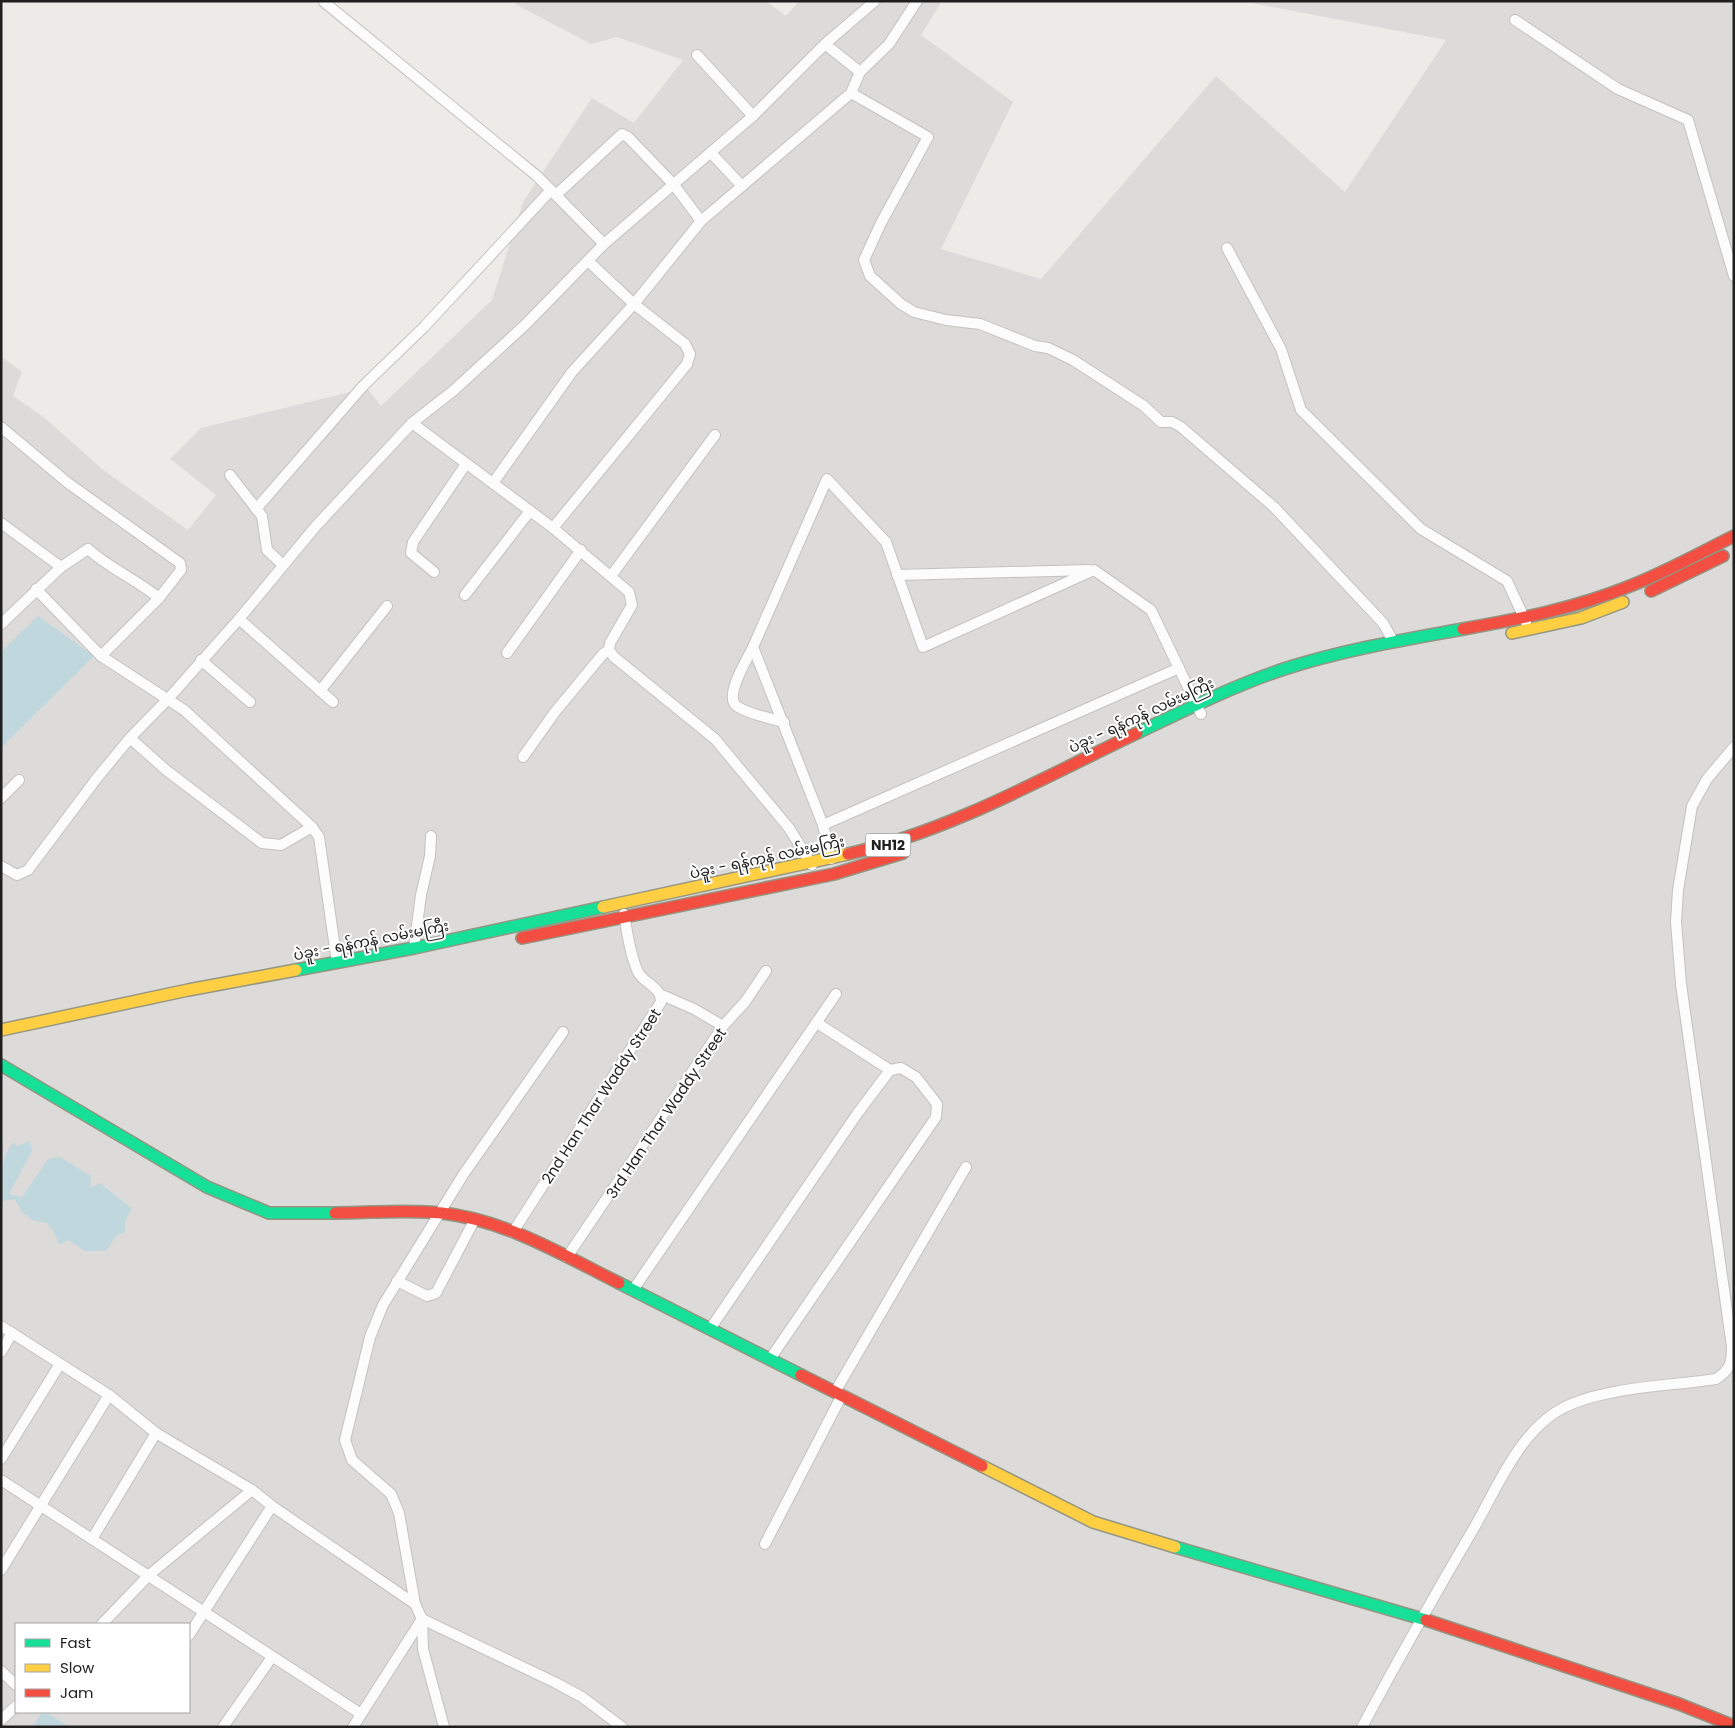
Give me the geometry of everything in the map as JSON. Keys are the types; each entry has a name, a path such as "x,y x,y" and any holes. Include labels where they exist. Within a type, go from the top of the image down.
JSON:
{"main road":[{"name":"ပဲခူး - ရန်ကုန် လမ်းမကြီး","path":"1,1030 188,990 414,948 831,859 888,845 947,824 1284,669 1393,642 1524,618 1578,604 1631,586 1734,536"},
{"path":"1501,635 1580,618 1638,597 1734,550"},
{"name":"ပဲခူး - ရန်ကုန် လမ်းမကြီး","path":"959,830 1198,709 1288,679 1372,656 1482,638"},
{"name":"ပဲခူး - ရန်ကုန် လမ်းမကြီး","path":"512,940 817,877 891,857 917,847"},
{"name":"ပဲခူး - ရန်ကုန် လမ်းမကြီး","path":"370,968 475,947"},
{"name":"ပဲခူး - ရန်ကုန် လမ်းမကြီး","path":"1,1041 191,1001 294,982"},
{"path":"1,1065 207,1187 269,1213 441,1214 475,1219 513,1232 633,1290 1093,1522 1420,1618 1679,1704 1734,1726"}],"street":[{"path":"1,866 17,875 28,870 97,778 130,738 168,699 239,619 316,526 412,423 461,384 526,324 604,244 753,116 825,44 875,1"},
{"path":"493,483 572,372 634,304 701,221 851,93 860,72 888,44 917,1"},
{"path":"324,2 529,170 604,244"},
{"path":"1515,20 1618,89 1688,120 1734,276"},
{"path":"825,44 860,72"},
{"path":"697,55 753,116"},
{"path":"851,93 928,137 881,223 864,260 870,276 901,304 922,315 980,324 1035,346 1048,348 1073,360 1144,406 1161,422 1172,422 1181,427 1292,525 1383,623 1393,642"},
{"path":"256,509 363,386 424,327 553,193 622,134 628,136 674,185 701,221"},
{"path":"711,153 742,186"},
{"path":"1227,248 1282,349 1301,410 1421,528 1507,581 1530,630"},
{"path":"553,528 687,364 690,354 685,344 634,304 588,262"},
{"path":"412,423 553,528 630,592 632,605 610,642 609,650 614,657 715,739 789,828 812,863 817,877"},
{"path":"1,427 68,482 180,564 181,570 159,598 101,656"},
{"path":"611,576 715,435"},
{"path":"434,572 411,553 413,542 466,464"},
{"path":"230,475 262,516 267,550 283,566"},
{"path":"784,722 737,707 732,699 732,691 827,480 886,542 923,647 1094,570"},
{"path":"465,596 530,511"},
{"path":"1,523 61,567"},
{"path":"1,624 61,567 88,549 105,564 143,584 159,598"},
{"path":"506,653 581,550"},
{"path":"898,575 1094,570 1151,610 1198,709"},
{"path":"36,589 101,656 184,710 312,827 319,837 338,962"},
{"path":"320,691 387,606"},
{"path":"1,607 11,613"},
{"path":"239,619 333,702"},
{"path":"753,647 823,825 831,859"},
{"path":"522,757 555,712 603,654 609,650"},
{"path":"201,660 250,702"},
{"path":"823,825 1179,668"},
{"path":"130,738 166,770 262,843 281,846 312,827"},
{"path":"1362,1727 1420,1618 1519,1451 1541,1423 1563,1408 1591,1397 1716,1379 1727,1372 1732,1361 1732,1346 1681,984 1676,922 1678,890 1692,806 1707,779 1734,746"},
{"path":"1,798 19,780"},
{"path":"414,948 421,895 430,856 431,836"},
{"name":"2nd Han Thar Waddy Street","path":"513,1232 661,1002 662,995 638,972 622,903"},
{"name":"3rd Han Thar Waddy Street","path":"567,1258 723,1026 745,1002 766,971"},
{"path":"633,1290 836,994"},
{"path":"662,995 694,1009 723,1026"},
{"path":"817,1022 890,1070"},
{"path":"444,1727 423,1650 422,1619 415,1604 399,1513 391,1494 352,1460 345,1440 370,1337 383,1305 441,1214 463,1175 563,1032"},
{"path":"710,1330 851,1122 890,1070 901,1068 916,1077 937,1104 936,1117 770,1359"},
{"path":"765,1544 839,1394 966,1167"},
{"path":"397,1281 427,1296 436,1293 475,1219"},
{"path":"1,1326 109,1395 156,1433 252,1490 272,1506 415,1604"},
{"path":"1,1352 12,1333"},
{"path":"1,1459 60,1364"},
{"path":"1,1570 109,1395"},
{"path":"92,1539 156,1433"},
{"path":"1,1480 361,1714"},
{"path":"103,1623 149,1575 252,1490"},
{"path":"190,1633 272,1506"},
{"path":"353,1727 422,1619"},
{"path":"422,1619 582,1697 622,1727"},
{"path":"223,1727 272,1656"},
{"path":"1,1671 15,1684"},
{"path":"1,1720 15,1707"}],"shaded area":[{"path":"516,1 766,1 786,16 799,1 942,1 921,35 1013,102 941,249 1041,279 1216,76 1345,192 1446,40 1252,3 1253,1 1734,1 1734,1727 1,1727 1,356 22,372 13,396 45,418 102,469 188,530 216,495 170,459 201,428 367,388 381,406 492,300 523,202 592,98 634,123 683,60 617,37 591,44 515,4"}],"water":[{"path":"38,616 94,656 1,748 1,652"},
{"path":"30,1141 32,1151 9,1194 22,1197 48,1159 60,1157 91,1176 90,1188 100,1183 132,1209 125,1221 125,1232 116,1236 106,1251 85,1251 68,1240 59,1245 54,1232 47,1223 32,1220 22,1212 15,1199 1,1201 2,1169 6,1154 14,1142 17,1146"},
{"path":"41,1713 47,1713 70,1727 33,1727"}],"traffic: fast":[{"path":"1137,733 1191,707 1284,669 1350,651 1463,629"},
{"path":"296,970 414,948 603,907"},
{"path":"1,1065 207,1187 269,1213 335,1213"},
{"path":"619,1283 801,1375"},
{"path":"1175,1547 1426,1620"}],"traffic: slow":[{"path":"1512,633 1581,618 1623,602"},
{"path":"603,907 848,854"},
{"path":"1,1030 188,990 296,970"},
{"path":"982,1466 1093,1522 1175,1547"}],"traffic: jam":[{"path":"1463,629 1548,612 1610,594 1657,575 1734,536"},
{"path":"1651,591 1723,556"},
{"path":"848,854 923,832 996,802 1137,733"},
{"path":"522,938 834,874 903,853"},
{"path":"335,1213 415,1211 465,1217 488,1223 533,1240 619,1283"},
{"path":"801,1375 982,1466"},
{"path":"1426,1620 1679,1704 1734,1726"}]}
